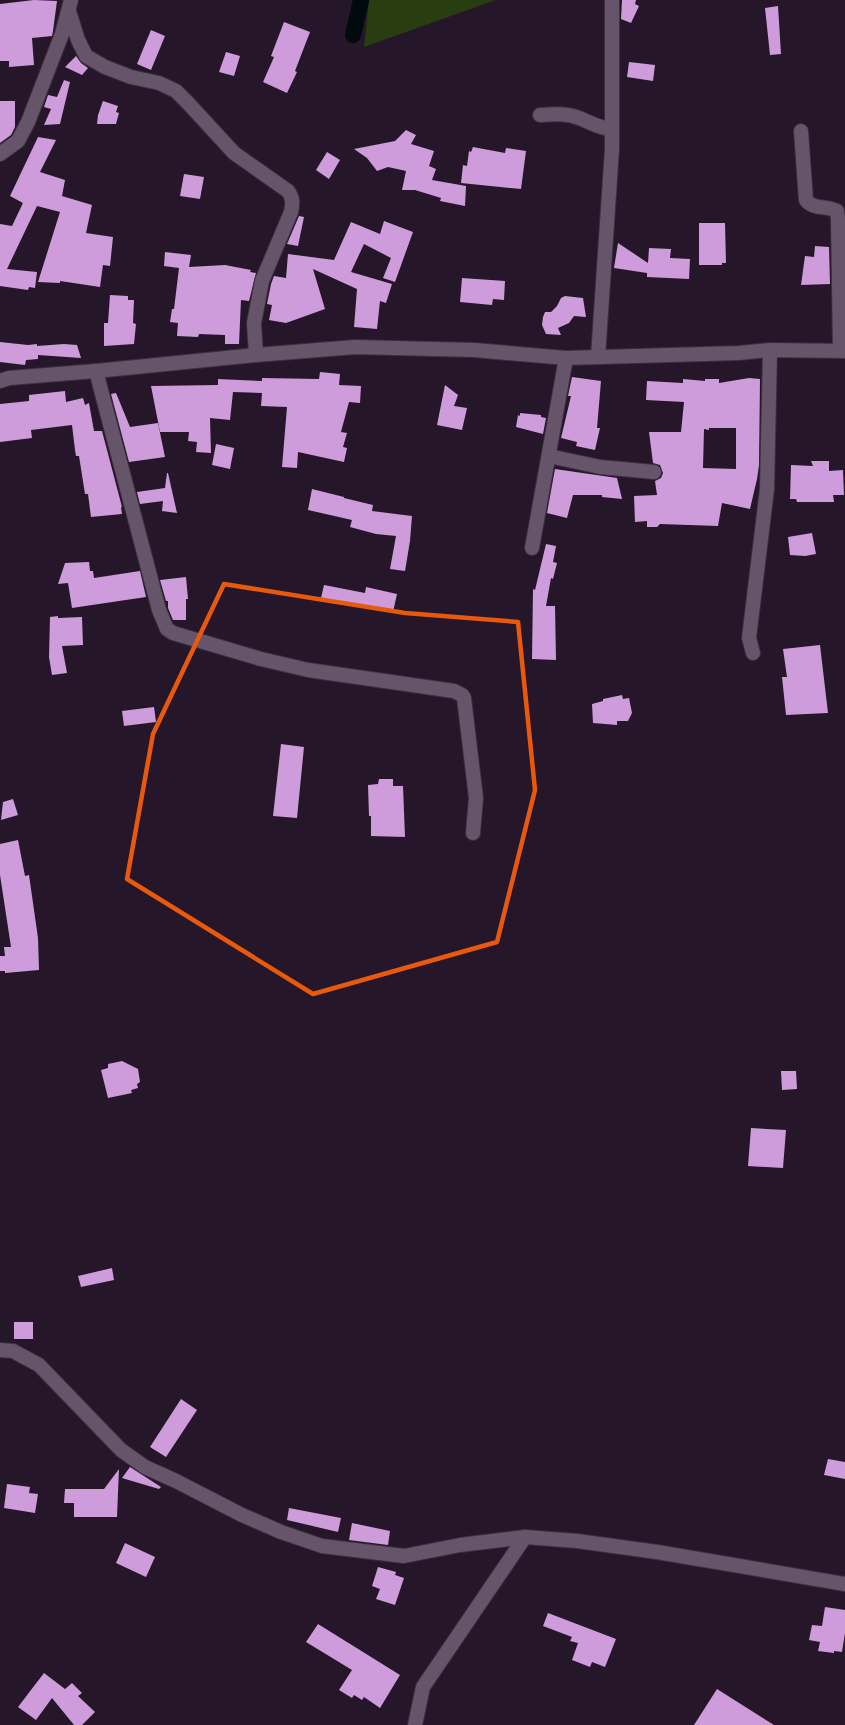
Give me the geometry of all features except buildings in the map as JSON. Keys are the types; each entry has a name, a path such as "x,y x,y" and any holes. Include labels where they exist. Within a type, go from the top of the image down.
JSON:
{"street":[{"path":"598,357 612,149 612,0"},
{"path":"0,154 18,141 28,122 70,5"},
{"path":"70,5 78,40 86,56 105,67 131,77 159,83 176,91 234,153 288,191 291,196 293,202 291,212 262,281 254,323 256,354"},
{"path":"540,115 558,113 577,117 605,129 612,129"},
{"path":"0,381 9,378 256,354 355,347 474,350 566,358 770,350 842,351 837,211 813,206 806,200 801,131"},
{"path":"753,653 749,638 767,489 770,350"},
{"path":"532,548 566,358"},
{"path":"96,371 159,610 167,629 184,637 299,668 454,691 462,695 476,798 473,833"},
{"path":"549,456 600,467 654,472"},
{"path":"0,1350 13,1351 39,1365 121,1450 145,1467 281,1532 322,1546 404,1556 460,1545 525,1537 577,1541 657,1552 845,1584"},
{"path":"416,1725 423,1687 525,1537"}],"highlighted area":[{"path":"224,584 405,613 518,622 535,790 497,942 313,994 127,879 153,734"}],"green space":[{"path":"369,0 496,0 364,47"}],"waterway":[{"path":"353,35 361,0"}]}
